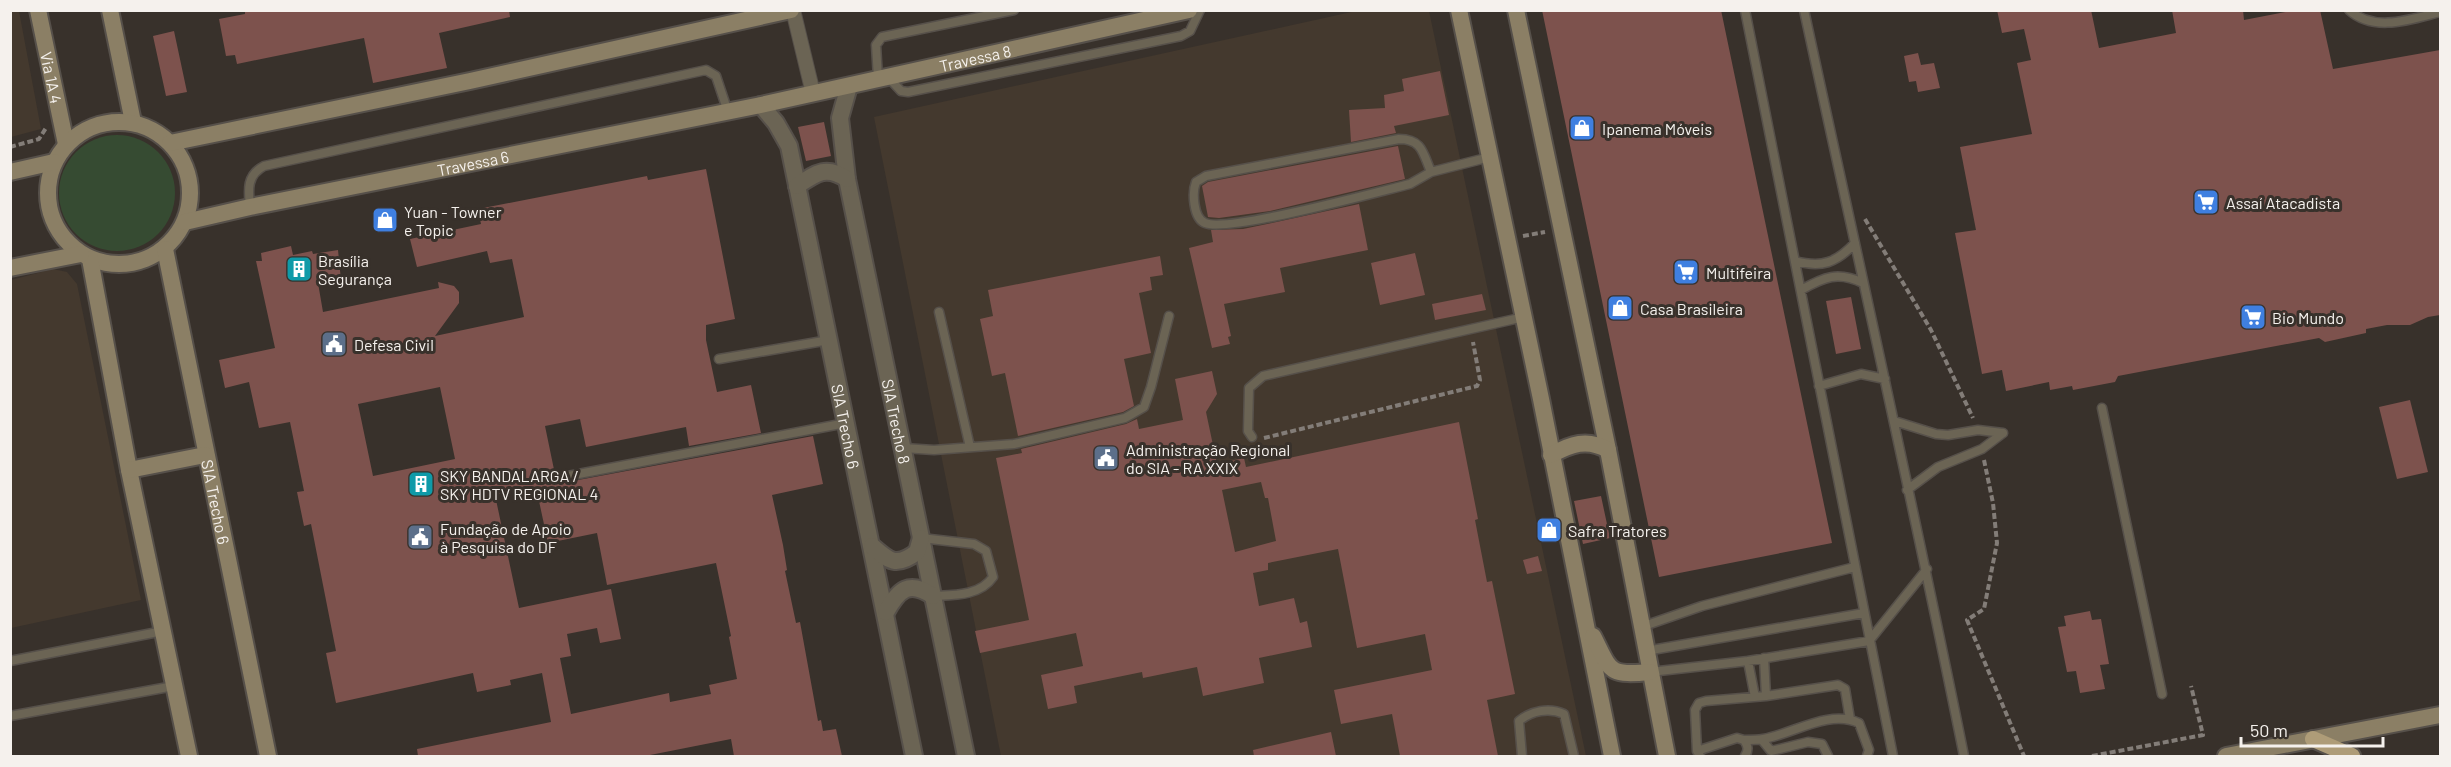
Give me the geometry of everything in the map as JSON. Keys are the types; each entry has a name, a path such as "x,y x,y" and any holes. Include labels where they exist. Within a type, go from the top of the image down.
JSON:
{"highway":[{"path":"2313,739 2352,756"}],"main road":[{"name":"Via 1A 4","path":"38,10 66,144"},
{"path":"110,10 133,122"},
{"path":"170,142 482,78 733,17 792,10"},
{"name":"Travessa 8","path":"760,105 1189,10"},
{"path":"1460,10 1612,756"},
{"path":"1516,10 1608,450 1667,756"},
{"name":"Travessa 6","path":"185,222 760,105"},
{"path":"109,122 133,122 153,130 170,142 182,160 190,180 190,201 185,222 165,249 147,259 129,264 109,264 86,256 62,236 50,213 47,187 54,162 66,144 86,129 109,122"},
{"path":"10,172 54,162"},
{"name":"SIA Trecho 6","path":"165,249 267,756"},
{"path":"10,268 86,256"},
{"path":"86,256 189,756"},
{"path":"1551,455 1566,447 1586,442 1597,444 1608,450"},
{"path":"129,470 205,455"},
{"path":"1582,613 1608,666 1614,672 1627,674 1650,672"},
{"path":"2226,756 2440,715"}],"street":[{"path":"792,10 813,93"},
{"name":"SIA Trecho 8","path":"849,86 840,118 847,179 966,756"},
{"name":"SIA Trecho 6","path":"760,105 776,123 789,146 914,756"},
{"path":"797,186 818,173 830,171 835,171 847,179"},
{"path":"872,546 894,562 906,560 917,552 921,538"},
{"path":"886,612 895,595 910,588 923,590 933,596"}],"lane":[{"path":"1014,10 882,37 876,45 883,77 901,91 908,92 1169,39 1190,30 1200,10"},
{"path":"1745,10 1893,756"},
{"path":"1804,10 1907,490 1927,569 1964,756"},
{"path":"2349,10 2356,17 2378,23 2403,21 2440,12"},
{"path":"250,207 248,188 251,177 264,166 706,70 716,76 728,112"},
{"path":"1431,172 1421,147 1411,139 1399,139 1206,176 1196,182 1192,190 1197,215 1203,223 1215,226 1251,221 1410,184 1431,172 1490,157"},
{"path":"1795,261 1810,265 1827,263 1837,259 1855,243"},
{"path":"1801,290 1817,281 1841,276 1863,283"},
{"path":"939,312 970,447"},
{"path":"903,448 934,450 1014,444 1125,418 1144,407 1169,316"},
{"path":"1252,436 1248,430 1250,388 1263,376 1524,317"},
{"path":"719,359 829,340"},
{"path":"1819,386 1861,374 1885,380"},
{"path":"2102,408 2162,694"},
{"path":"1894,421 1936,434 1948,435 1978,430 2003,433 1982,449 1946,463 1907,490"},
{"path":"568,476 847,423"},
{"path":"921,538 975,544 986,551 993,577 987,586 966,594 933,596"},
{"path":"1641,627 1702,606 1855,567"},
{"path":"1650,672 1748,661 1869,641 1927,569"},
{"path":"1646,651 1864,613"},
{"path":"10,661 163,631"},
{"path":"1764,658 1766,696"},
{"path":"1748,661 1755,697"},
{"path":"1850,719 1845,689 1838,685 1699,703 1695,710 1699,754 1737,738 1762,740 1834,719 1850,719 1859,723 1869,750 1867,756"},
{"path":"10,716 174,686"},
{"path":"1522,756 1519,721 1527,714 1554,709 1564,714 1574,756"},
{"path":"1744,740 1748,750 1745,756"},
{"path":"1762,740 1771,751 1808,742 1822,744 1828,756"}],"path":[{"path":"10,147 39,140 46,128 62,124"},
{"path":"1863,217 1876,235 1931,330 1978,430"},
{"path":"1508,240 1562,229"},
{"path":"1252,436 1262,439 1477,386 1480,380 1471,328"},
{"path":"1982,449 1993,503 1997,543 1984,609 1967,620 2024,756"},
{"path":"2092,756 2203,735 2191,686"}],"shaded area":[{"path":"11,10 19,11 41,129 11,137"},
{"path":"1356,11 1429,11 1586,756 1001,756 874,117"},
{"path":"53,269 67,272 77,284 141,600 11,628 11,280"}],"green space":[{"path":"117,135 139,139 158,152 171,171 175,193 171,215 158,234 139,247 117,251 95,247 76,234 63,215 59,193 63,171 76,152 95,139"}],"building":[{"path":"245,10 509,10 510,17 439,33 447,68 373,83 364,38 237,64 235,55 226,56 219,19 245,14"},
{"name":"Multifeira","path":"1542,10 1721,10 1832,543 1659,577"},
{"name":"Assaí Atacadista","path":"1997,10 2091,10 2099,48 2176,33 2172,10 2243,10 2244,20 2296,10 2320,10 2333,69 2440,50 2440,315 2428,317 2410,325 2387,325 2366,329 2366,333 2325,342 2319,338 2118,376 2115,382 2073,390 2072,386 2050,390 2049,382 2006,391 2002,370 1982,374 1955,233 1976,230 1960,147 2032,134 2017,63 2031,60 2024,29 2002,33"},
{"path":"174,31 187,92 166,96 153,36"},
{"path":"1918,53 1921,65 1934,63 1940,88 1918,92 1916,81 1909,82 1904,56"},
{"path":"1440,71 1449,115 1394,126 1396,133 1351,142 1349,110 1385,108 1384,95 1404,91 1402,79"},
{"path":"824,122 831,156 806,161 798,127"},
{"path":"1398,146 1405,179 1270,211 1219,218 1208,217 1202,186 1208,182"},
{"path":"706,169 735,319 706,325 706,340 717,392 751,385 761,433 689,446 686,427 586,447 580,419 545,426 557,484 813,436 823,484 772,495 783,545 787,570 785,571 796,623 800,622 818,721 821,720 823,731 836,729 842,756 734,756 731,739 645,756 418,756 417,749 551,722 542,673 510,680 511,685 477,692 473,673 336,703 326,653 336,651 311,524 304,526 297,492 304,491 290,422 259,428 249,382 225,388 219,360 275,348 256,261 262,261 261,253 291,246 293,255 312,251 313,254 338,250 341,280 318,283 323,312 439,288 438,282 454,286 459,292 459,303 435,336 524,317 512,259 490,263 487,251 417,267 410,239 481,224 478,209 647,176 648,180","holes":["440,387 455,459 373,476 358,404","536,487 548,543 597,533 607,585 716,563 737,679 709,685 711,694 670,702 669,693 571,714 560,658 571,656 567,634 597,628 600,643 621,639 611,589 519,608 495,495"]},
{"path":"1359,204 1368,250 1280,268 1285,292 1224,304 1231,336 1228,337 1230,344 1212,348 1189,248 1213,242 1211,230 1243,229"},
{"path":"1415,253 1425,295 1380,305 1371,263"},
{"path":"1160,256 1163,275 1150,277 1152,290 1139,293 1151,353 1124,359 1134,406 1123,412 1018,436 1005,373 992,376 980,319 993,316 988,290"},
{"path":"1482,294 1486,310 1435,320 1432,304"},
{"path":"1851,297 1861,349 1836,354 1826,301"},
{"path":"1212,371 1217,394 1206,412 1217,464 1244,458 1246,467 1459,422 1478,519 1475,520 1487,582 1492,581 1515,694 1487,700 1498,756 1400,756 1392,714 1341,724 1334,690 1432,670 1425,634 1357,648 1338,549 1268,563 1268,570 1253,573 1259,606 1294,598 1300,623 1307,621 1312,647 1259,658 1264,683 1203,696 1197,667 1143,678 1142,672 1074,686 1077,703 1048,709 1041,675 1083,666 1076,633 980,653 975,631 1029,620 996,458 1022,453 1021,449 1126,424 1137,419 1139,429 1183,420 1175,379","holes":["1261,482 1265,498 1268,498 1276,541 1235,552 1222,490"]},
{"path":"2410,400 2428,472 2397,479 2379,407"},
{"path":"1601,496 1610,538 1583,544 1574,501"},
{"path":"1538,556 1542,571 1527,574 1523,560"},
{"path":"2090,611 2092,620 2101,619 2109,664 2100,665 2105,689 2080,693 2076,671 2067,672 2058,627 2066,626 2064,616"},
{"path":"1331,732 1336,756 1254,756 1253,750"}],"place":[{"name":"Ipanema Móveis","path":"1582,128"},
{"name":"Assaí Atacadista","path":"2206,202"},
{"name":"Yuan - Towner e Topic","path":"385,220"},
{"name":"Brasília Segurança","path":"299,269"},
{"name":"Multifeira","path":"1686,272"},
{"name":"Casa Brasileira","path":"1620,308"},
{"name":"Bio Mundo","path":"2253,317"},
{"name":"Defesa Civil","path":"334,344"},
{"name":"Administração Regional do SIA - RA XXIX","path":"1106,458"},
{"name":"SKY BANDALARGA / SKY HDTV REGIONAL 4","path":"421,484"},
{"name":"Safra Tratores","path":"1549,530"},
{"name":"Fundação de Apoio à Pesquisa do DF","path":"420,537"}]}
